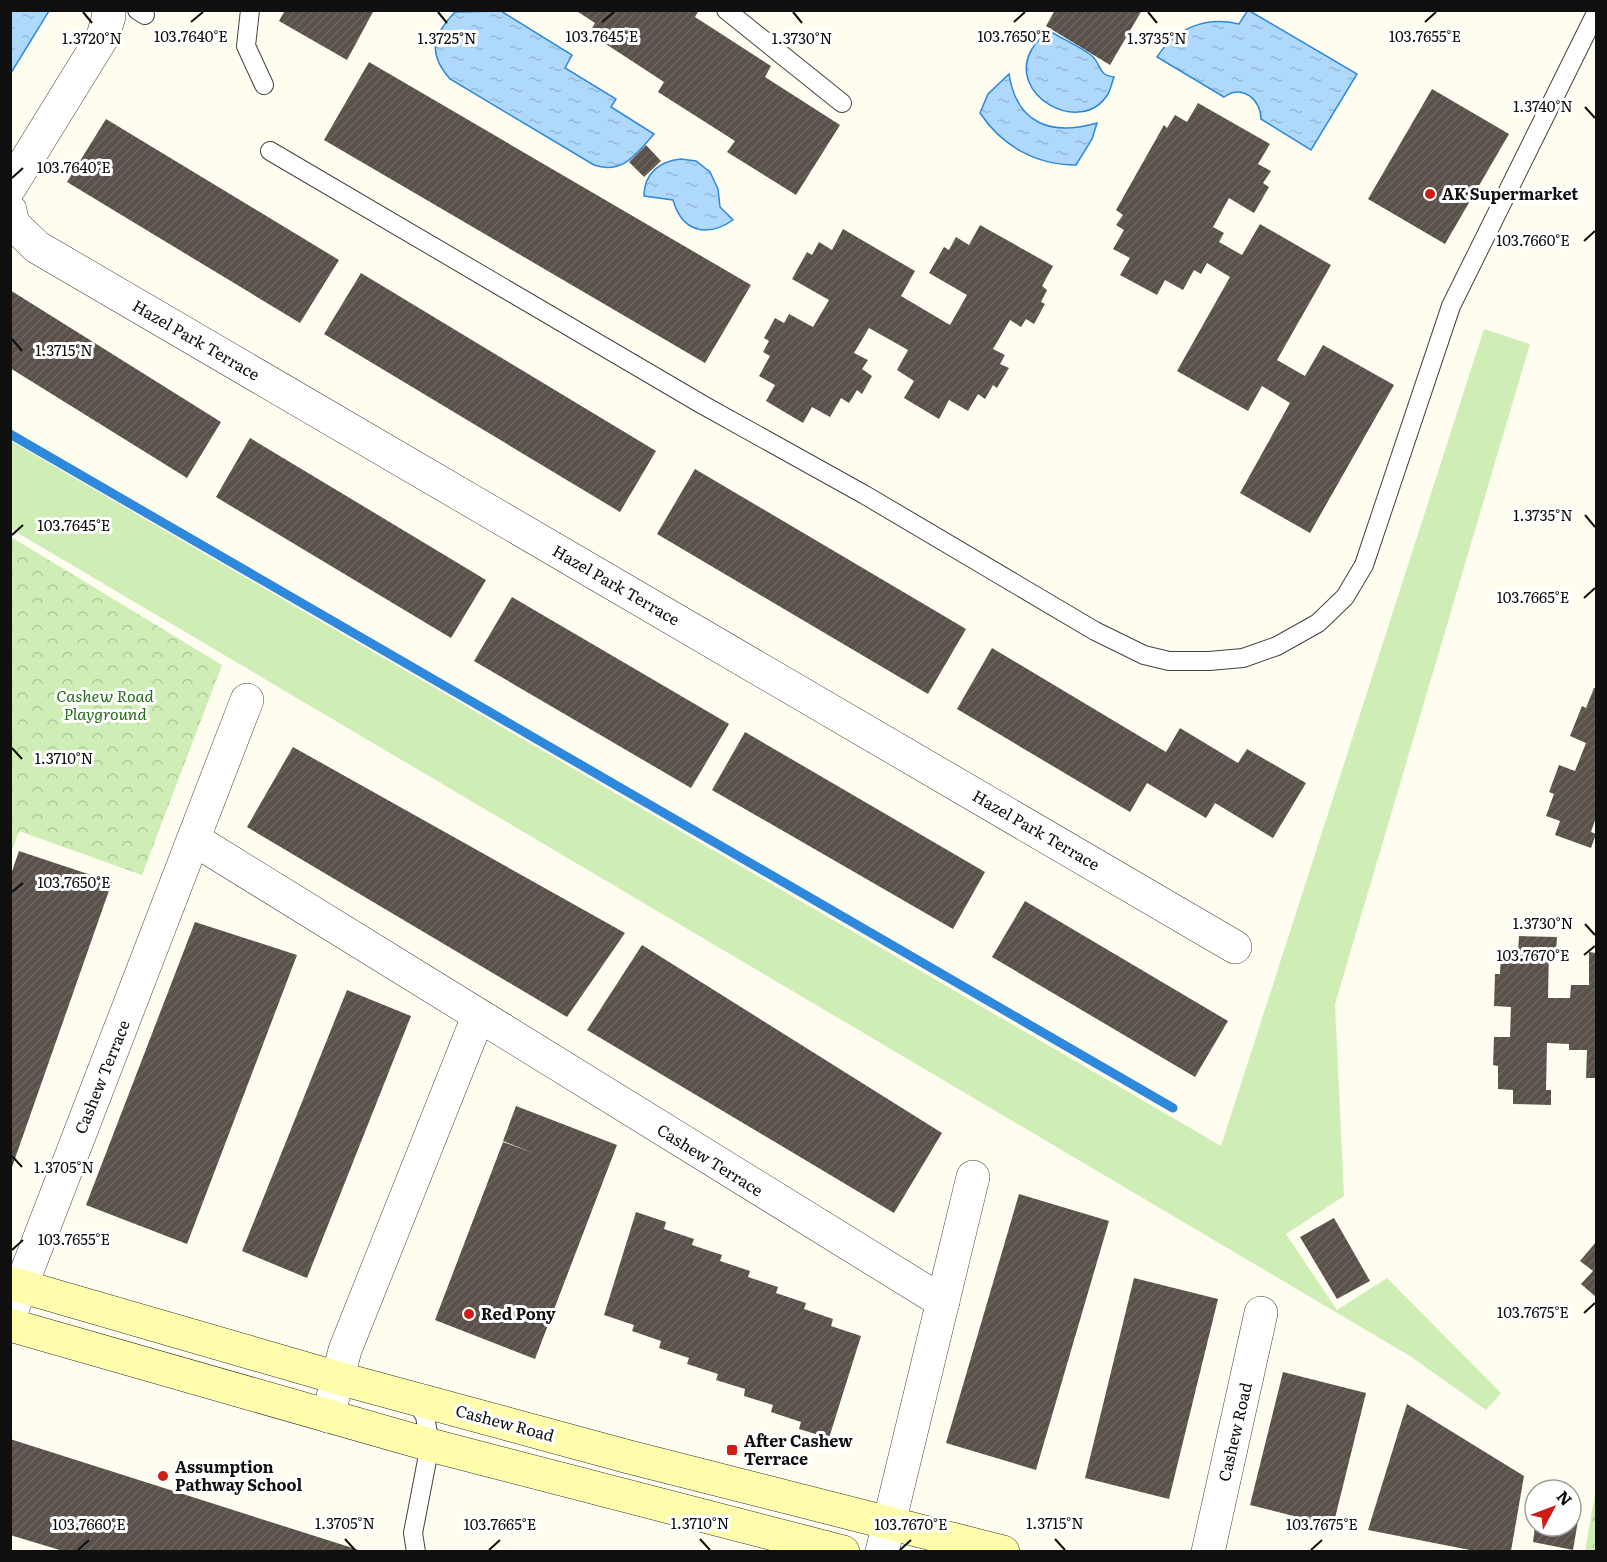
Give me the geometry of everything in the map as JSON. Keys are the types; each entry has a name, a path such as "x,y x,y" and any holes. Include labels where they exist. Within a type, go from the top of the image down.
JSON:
{"street":[{"path":"10,187 103,36 110,16 108,10"},
{"name":"Hazel Park Terrace","path":"10,210 13,224 37,247 1235,947"},
{"name":"Cashew Terrace","path":"14,1295 195,840 248,700"},
{"name":"Cashew Terrace","path":"195,840 478,1017 943,1302"},
{"path":"328,1416 345,1350 478,1017"},
{"path":"885,1537 973,1177"},
{"name":"Cashew Road","path":"14,1295 412,1397 710,1479 843,1510 885,1537 1003,1551"},
{"name":"Cashew Road","path":"1208,1551 1261,1313"},
{"path":"10,1325 430,1445 834,1550"}],"lane":[{"path":"250,10 246,46 264,85"},
{"path":"726,10 842,103"},
{"path":"270,151 703,405 865,495 1095,631 1144,655 1169,661 1243,658 1276,646 1318,623 1345,597 1364,565 1451,306 1596,14"},
{"path":"412,1397 425,1416 430,1445 413,1533 416,1551"},
{"path":"834,1550 843,1510"}],"green space":[{"path":"1484,329 1530,344 1335,1004 1344,1196 1286,1234 1337,1310 1387,1278 1501,1393 1486,1410 1410,1356 11,529 11,441 1221,1146"},
{"name":"Cashew Road Playground","path":"11,537 222,665 142,875 19,831 11,853"},
{"path":"1596,1488 1596,1551 1585,1551"}],"water":[{"path":"1248,10 1357,74 1311,150 1261,119 1258,105 1249,96 1237,92 1224,97 1157,57 1173,38 1182,32 1203,23 1239,24"},
{"path":"10,11 49,11 11,73"},
{"path":"501,11 572,55 565,68 616,99 611,107 654,134 635,155 621,165 613,167 594,165 450,79 438,61 436,52 438,36 448,20 455,12"},
{"path":"1053,33 1091,55 1102,72 1114,77 1108,94 1096,107 1081,112 1065,111 1050,105 1037,95 1029,81 1026,66 1036,43 1046,35"},
{"path":"1009,74 1013,91 1020,105 1028,115 1039,122 1051,127 1065,128 1097,123 1092,139 1076,165 1047,162 1021,151 999,135 980,113 988,94"},
{"path":"681,159 696,161 710,172 718,189 720,207 733,220 714,229 697,229 683,219 673,200 644,196 647,181 655,170 666,162"}],"building":[{"path":"285,10 374,10 347,60 279,21"},
{"path":"575,10 699,10 695,17 771,66 765,77 840,125 796,195 727,152 735,141 658,92 664,82 589,33 595,23"},
{"path":"1055,10 1142,10 1110,65 1046,26"},
{"path":"369,62 751,285 705,363 324,140"},
{"path":"1432,89 1509,134 1445,244 1368,199"},
{"path":"1198,103 1270,144 1258,164 1271,171 1263,183 1269,187 1254,213 1229,198 1213,227 1224,233 1219,242 1242,255 1260,224 1331,265 1277,360 1305,376 1323,345 1394,385 1310,533 1240,493 1290,403 1262,386 1248,411 1177,371 1230,277 1207,263 1201,274 1194,270 1183,290 1165,280 1157,295 1120,275 1130,258 1113,249 1124,230 1116,225 1123,215 1116,210 1164,125 1167,128 1175,115 1187,122"},
{"path":"106,119 339,260 300,323 67,182"},
{"path":"646,145 661,161 644,177 629,162"},
{"path":"980,225 1053,266 1042,286 1047,290 1041,302 1045,304 1034,324 1026,319 1021,327 1010,320 993,349 1005,355 1000,364 1009,368 997,388 993,385 985,399 978,394 968,411 949,400 939,419 904,398 914,381 897,370 908,350 869,328 854,353 868,360 862,369 872,376 862,394 857,390 849,403 841,398 830,417 812,407 803,423 766,401 775,385 759,376 770,356 763,352 769,341 764,338 775,318 784,323 789,314 813,327 829,300 792,279 807,252 812,255 819,242 832,250 843,229 915,271 901,296 950,325 967,295 929,273 944,247 949,250 956,237 969,245"},
{"path":"361,273 656,451 620,512 324,334"},
{"path":"10,290 221,422 187,478 10,368"},
{"path":"250,438 486,580 451,638 216,497"},
{"path":"695,469 966,629 928,694 657,534"},
{"path":"512,597 729,724 691,788 474,661"},
{"path":"992,648 1166,752 1180,728 1238,763 1247,749 1306,783 1273,838 1215,803 1206,818 1147,783 1130,812 957,709"},
{"path":"1596,688 1596,817 1591,832 1596,834 1591,848 1555,835 1560,821 1546,816 1554,794 1549,792 1559,765 1575,771 1586,743 1570,736 1582,706 1586,708"},
{"path":"745,732 985,872 953,929 712,790"},
{"path":"293,747 625,933 567,1017 247,827"},
{"path":"19,851 112,882 11,1170 10,877"},
{"path":"1025,901 1228,1021 1195,1077 992,957"},
{"path":"195,922 297,955 187,1244 86,1205"},
{"path":"1519,936 1557,937 1556,950 1549,950 1548,998 1570,998 1571,985 1589,985 1589,952 1596,953 1596,1078 1586,1078 1587,1050 1569,1050 1569,1044 1547,1043 1546,1090 1551,1090 1551,1105 1513,1104 1513,1090 1498,1089 1498,1066 1493,1065 1494,1037 1510,1037 1511,1007 1494,1006 1495,974 1500,974 1501,952 1518,952"},
{"path":"642,945 942,1133 894,1213 587,1030"},
{"path":"347,990 411,1016 307,1278 242,1251"},
{"path":"516,1106 617,1145 535,1359 435,1320 503,1142 534,1153 503,1141"},
{"path":"1019,1194 1109,1221 1036,1470 946,1443"},
{"path":"636,1212 666,1222 664,1229 694,1239 692,1245 722,1255 720,1261 750,1271 748,1277 778,1287 776,1293 806,1303 804,1309 833,1319 831,1326 861,1336 829,1438 799,1429 801,1422 771,1412 773,1405 744,1396 745,1389 716,1380 718,1374 687,1364 689,1358 659,1348 661,1341 632,1331 634,1325 604,1315"},
{"path":"1334,1218 1370,1281 1337,1299 1300,1237"},
{"path":"1596,1242 1596,1297 1581,1284 1593,1271 1580,1261"},
{"path":"1134,1278 1218,1299 1169,1499 1085,1478"},
{"path":"1283,1372 1366,1393 1333,1526 1250,1505"},
{"path":"1407,1404 1524,1476 1511,1551 1475,1551 1368,1530"},
{"path":"10,1439 362,1551 63,1551 10,1535"},
{"path":"1534,1538 1575,1538 1573,1550 1533,1542"}],"waterway":[{"path":"10,434 1173,1108"}],"place":[{"name":"AK Supermarket","path":"1430,194"},
{"name":"Red Pony","path":"469,1314"},
{"name":"After Cashew Terrace","path":"732,1450"},
{"name":"Assumption Pathway School","path":"163,1476"}]}
